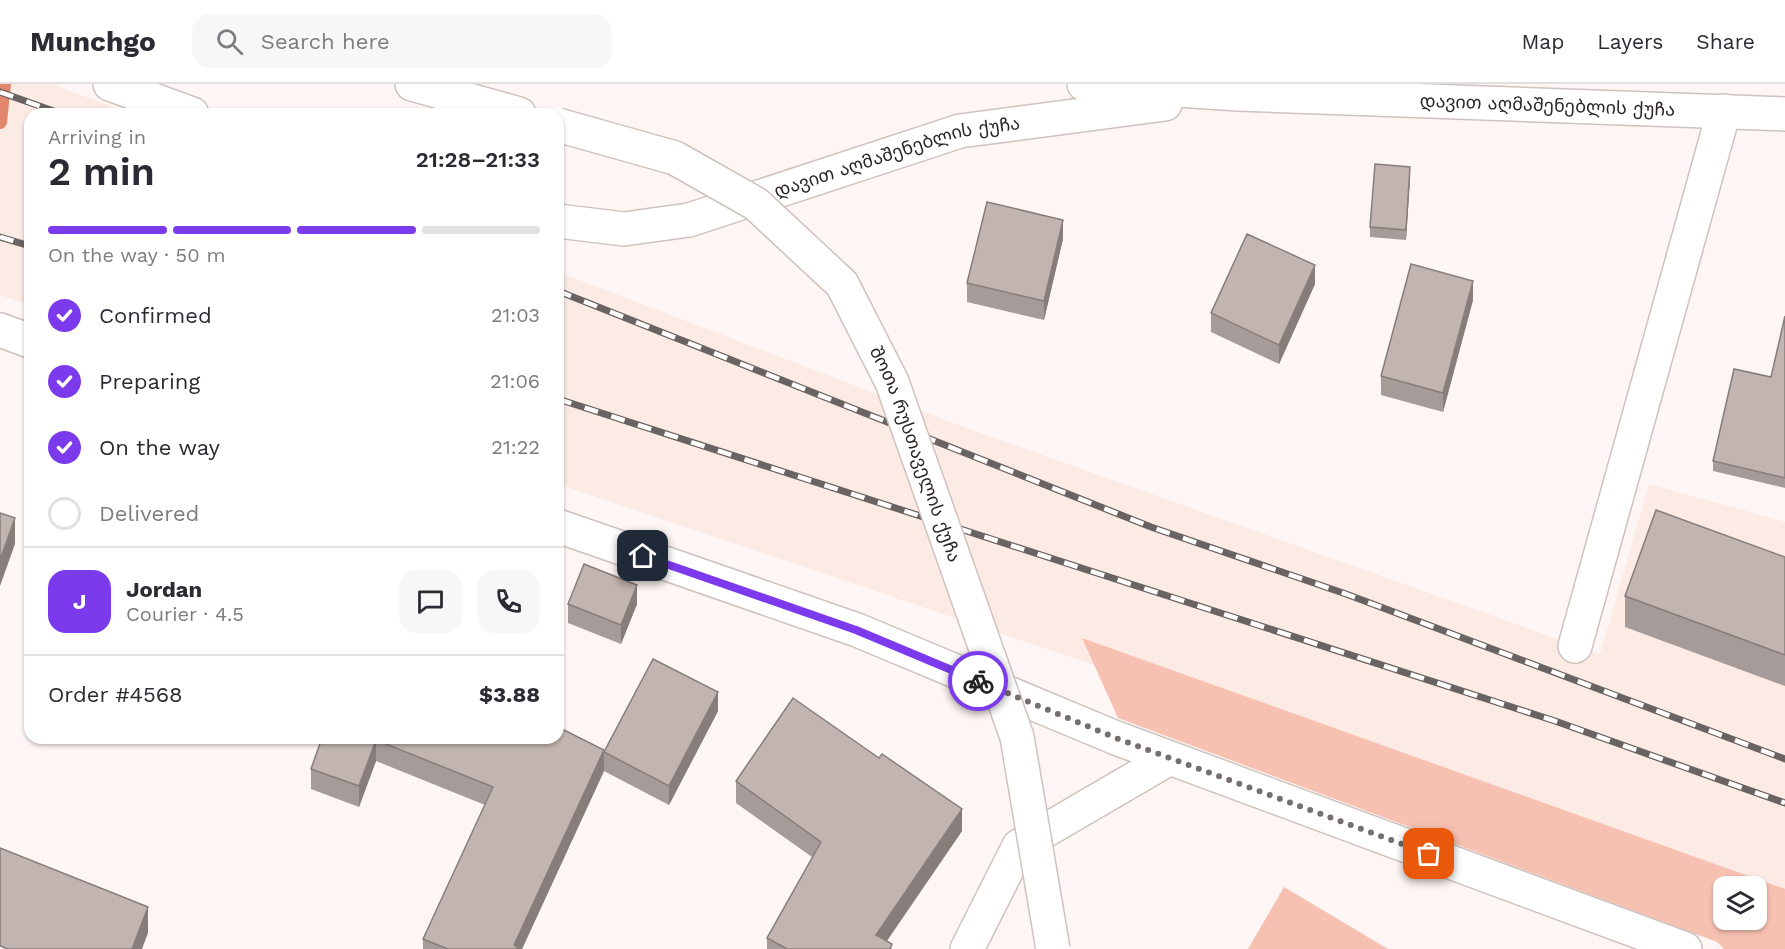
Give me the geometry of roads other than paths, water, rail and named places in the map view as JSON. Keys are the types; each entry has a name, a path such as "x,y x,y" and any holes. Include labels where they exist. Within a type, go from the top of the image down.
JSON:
{"main road":[{"path":"110,84 176,108"},
{"path":"412,84 498,108"},
{"name":"დავით აღმაშენებლის ქუჩა","path":"1084,84 1238,94 1785,114"},
{"name":"დავით აღმაშენებლის ქუჩა","path":"564,222 624,229 689,220 960,131 1238,94"},
{"path":"1575,646 1724,111"},
{"name":"შოთა რუსთაველის ქუჩა","path":"564,127 675,158 756,204 842,284 891,382 1017,737 1053,949"},
{"path":"0,330 24,339"},
{"path":"564,528 856,630 1170,758 1685,949"},
{"path":"967,949 1019,846 1170,758"}],"waterway":[{"path":"0,122 4,84"}],"railway":[{"path":"0,92 45,108"},
{"path":"0,237 24,244"},
{"path":"564,293 1151,527 1346,594 1785,759"},
{"path":"564,401 1555,721 1785,803"}]}
